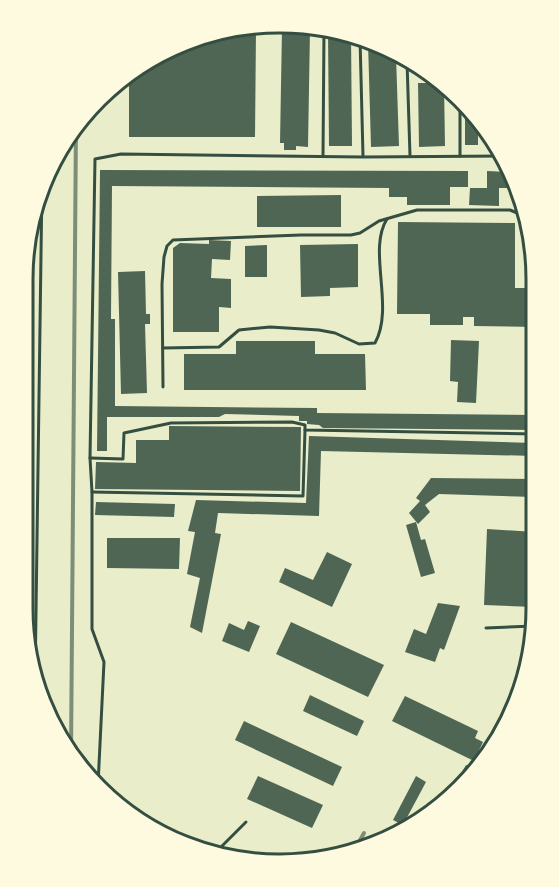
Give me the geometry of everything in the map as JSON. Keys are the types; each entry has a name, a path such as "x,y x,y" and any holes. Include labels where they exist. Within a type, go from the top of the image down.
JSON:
{"lane":[{"path":"323,156 324,37"},
{"path":"360,46 363,157"},
{"path":"407,69 410,156"},
{"path":"459,111 460,156"},
{"path":"98,775 104,662 92,628 90,458 95,159 121,154 493,156"},
{"path":"163,387 162,284 164,257 167,246 173,240 351,235 360,233 388,217 417,210 510,210 517,213"},
{"path":"36,643 42,214"},
{"path":"163,348 219,347 239,330 270,327 300,327 335,333 359,344 375,343 381,331 383,317 380,247 382,226 388,217"},
{"path":"90,458 123,459 124,433 171,423 292,422 305,425 303,496 92,492"},
{"path":"304,430 526,434"},
{"path":"486,628 525,626"},
{"path":"221,847 246,822"}],"building":[{"path":"282,33 310,35 308,147 296,146 296,150 284,150 284,143 280,143"},
{"path":"256,34 255,137 129,137 129,84 170,58 200,46"},
{"path":"328,38 351,44 352,146 329,146"},
{"path":"368,50 396,62 399,146 371,147"},
{"path":"418,83 428,83 444,96 445,146 419,147"},
{"path":"465,117 478,134 478,145 465,145"},
{"path":"100,170 468,171 468,187 450,187 450,205 407,205 407,197 389,197 389,188 112,186 111,319 115,319 115,406 317,408 317,413 526,415 526,430 323,428 319,425 307,424 307,421 299,421 299,416 225,414 219,417 107,417 107,451 97,451"},
{"path":"487,171 502,172 508,188 499,188 499,206 469,205 470,188 487,188"},
{"path":"341,195 341,227 257,227 257,196"},
{"path":"398,222 515,223 515,288 526,288 526,327 474,326 474,317 463,317 463,325 430,325 430,314 397,314"},
{"path":"209,240 231,241 230,260 212,259 211,278 231,279 231,308 219,307 219,332 173,332 173,248 180,243 209,244"},
{"path":"358,244 358,287 330,288 330,296 301,297 300,245"},
{"path":"267,245 267,277 245,277 245,246"},
{"path":"145,271 146,314 150,314 150,324 145,324 147,393 121,394 118,272"},
{"path":"451,340 479,341 476,403 457,402 458,382 450,381"},
{"path":"236,341 315,341 315,354 365,354 366,390 184,390 184,354 236,354"},
{"path":"169,426 301,427 300,491 95,489 96,462 136,463 136,440 169,440"},
{"path":"309,436 526,443 526,456 321,451 319,516 218,513 215,533 221,534 202,633 190,627 200,578 187,574 195,532 188,531 196,500 306,503"},
{"path":"431,478 526,479 526,497 439,494 425,505 430,512 418,524 409,513 420,501 416,498"},
{"path":"96,502 175,504 174,517 95,515"},
{"path":"416,522 421,540 425,539 435,573 421,577 406,525"},
{"path":"487,529 526,531 526,607 484,605"},
{"path":"107,538 180,538 179,569 107,568"},
{"path":"327,552 352,564 332,607 279,582 285,568 313,580"},
{"path":"438,603 460,606 444,650 440,648 435,662 405,652 414,629 426,634"},
{"path":"248,621 260,626 249,652 222,641 229,623 244,630"},
{"path":"291,622 384,665 368,697 276,654"},
{"path":"310,695 364,721 357,736 303,711"},
{"path":"405,696 478,731 475,738 483,742 473,760 392,721"},
{"path":"244,721 342,767 333,786 235,740"},
{"path":"258,776 323,805 312,828 247,799"},
{"path":"416,776 426,782 406,819 399,823 393,820"}],"railway":[{"path":"71,738 76,142"},
{"path":"360,841 364,833"}]}
